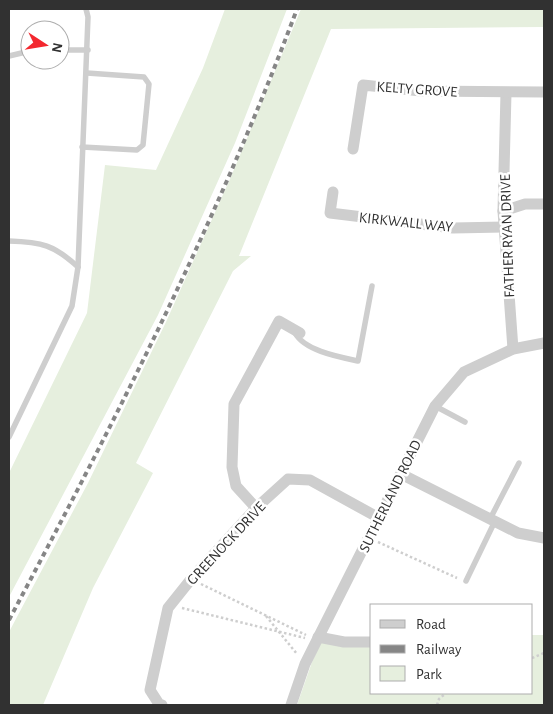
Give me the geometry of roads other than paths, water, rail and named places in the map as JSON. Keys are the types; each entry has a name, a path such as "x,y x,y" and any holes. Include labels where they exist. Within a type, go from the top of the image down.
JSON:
{"street":[{"name":"KELTY GROVE","path":"353,149 363,85 421,91 506,93"},
{"path":"506,93 544,92"},
{"name":"FATHER RYAN DRIVE","path":"506,93 503,210 513,349"},
{"name":"KIRKWALL WAY","path":"333,192 330,213 453,228 504,227"},
{"path":"503,210 525,204 544,204"},
{"path":"256,508 236,486 232,467 234,404 279,321 296,330"},
{"name":"SUTHERLAND ROAD","path":"291,705 305,664 434,406 464,372 513,349 544,343"},
{"path":"401,474 518,533 544,538"},
{"name":"GREENOCK DRIVE","path":"162,705 159,704 150,690 168,608 191,579 256,508 288,479 310,480 379,518"},
{"path":"318,638 344,642 370,642"}],"lane":[{"path":"9,437 72,306 78,267 82,147 88,50 88,17 86,9"},
{"path":"70,50 88,50"},
{"path":"82,147 137,150 143,145 149,84 144,77 87,74"},
{"path":"9,241 31,242 48,246 62,253 78,267"},
{"path":"296,330 298,339 326,354 358,361 372,286"},
{"path":"434,406 465,422"},
{"path":"466,581 519,463"}],"railway":[{"path":"9,620 126,395 199,243 234,166 297,9"}]}
